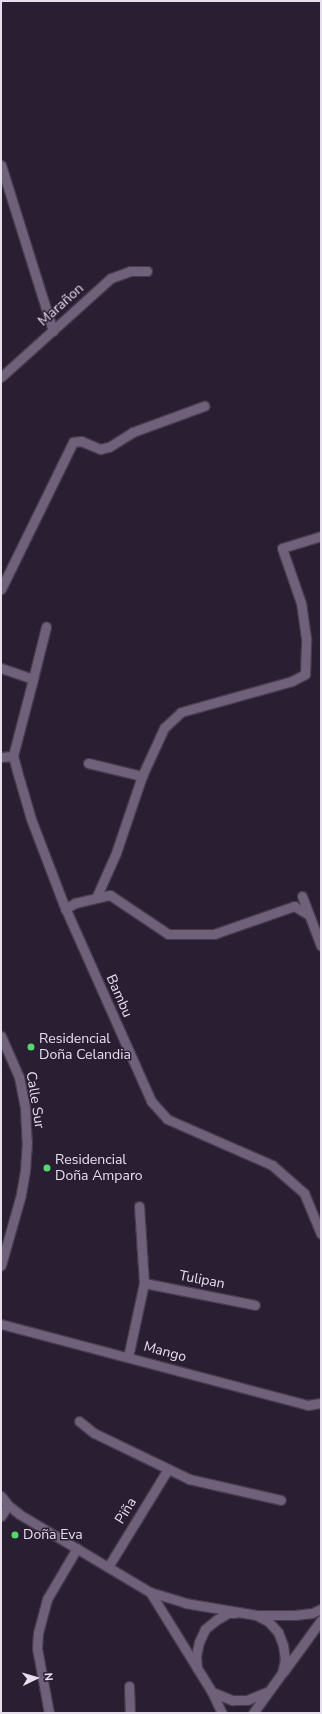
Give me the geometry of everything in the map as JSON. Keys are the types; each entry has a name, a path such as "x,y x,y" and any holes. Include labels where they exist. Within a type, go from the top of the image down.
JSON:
{"street":[{"path":"1,165 53,331"},
{"name":"Marañon","path":"1,377 111,278 130,270 147,272"},
{"path":"1,589 73,442 81,441 100,449 109,447 133,432 204,406"},
{"path":"96,898 116,853 142,776 164,728 181,712 292,681 305,674 306,638 301,603 282,548 321,536"},
{"path":"1,757 13,756 46,627"},
{"path":"1,668 33,679"},
{"name":"Bambu","path":"13,756 31,819 65,909 151,1101 167,1118 272,1165 304,1193 321,1234"},
{"path":"88,764 142,776"},
{"path":"65,909 75,903 110,895 168,934 214,934 294,906 309,915"},
{"path":"302,896 321,946"},
{"name":"Calle Sur","path":"1,1036 19,1078 25,1109 27,1142 25,1171 20,1198 1,1265"},
{"path":"128,1357 144,1284 139,1206"},
{"name":"Tulipan","path":"144,1284 255,1305"},
{"name":"Mango","path":"1,1324 308,1406 321,1403"},
{"path":"79,1421 94,1433 189,1479 281,1500"},
{"name":"Piña","path":"108,1567 168,1469"},
{"path":"1,1496 8,1505 150,1592 185,1603 256,1615 295,1615 312,1613 321,1610"},
{"path":"1,1516 8,1505"},
{"path":"49,1713 37,1648 38,1633 47,1599 77,1548"},
{"path":"150,1592 212,1692 222,1713"},
{"path":"197,1670 196,1656 199,1642 205,1629 216,1620 228,1614 240,1612"},
{"path":"256,1615 268,1621 278,1632 283,1645 285,1659 282,1673"},
{"path":"254,1713 321,1620"},
{"path":"129,1686 130,1713"},
{"path":"212,1692 232,1700 247,1700 261,1696 272,1689"}],"place":[{"name":"Residencial Doña Celandia","path":"31,1047"},
{"name":"Residencial Doña Amparo","path":"47,1168"},
{"name":"Doña Eva","path":"15,1535"}]}
